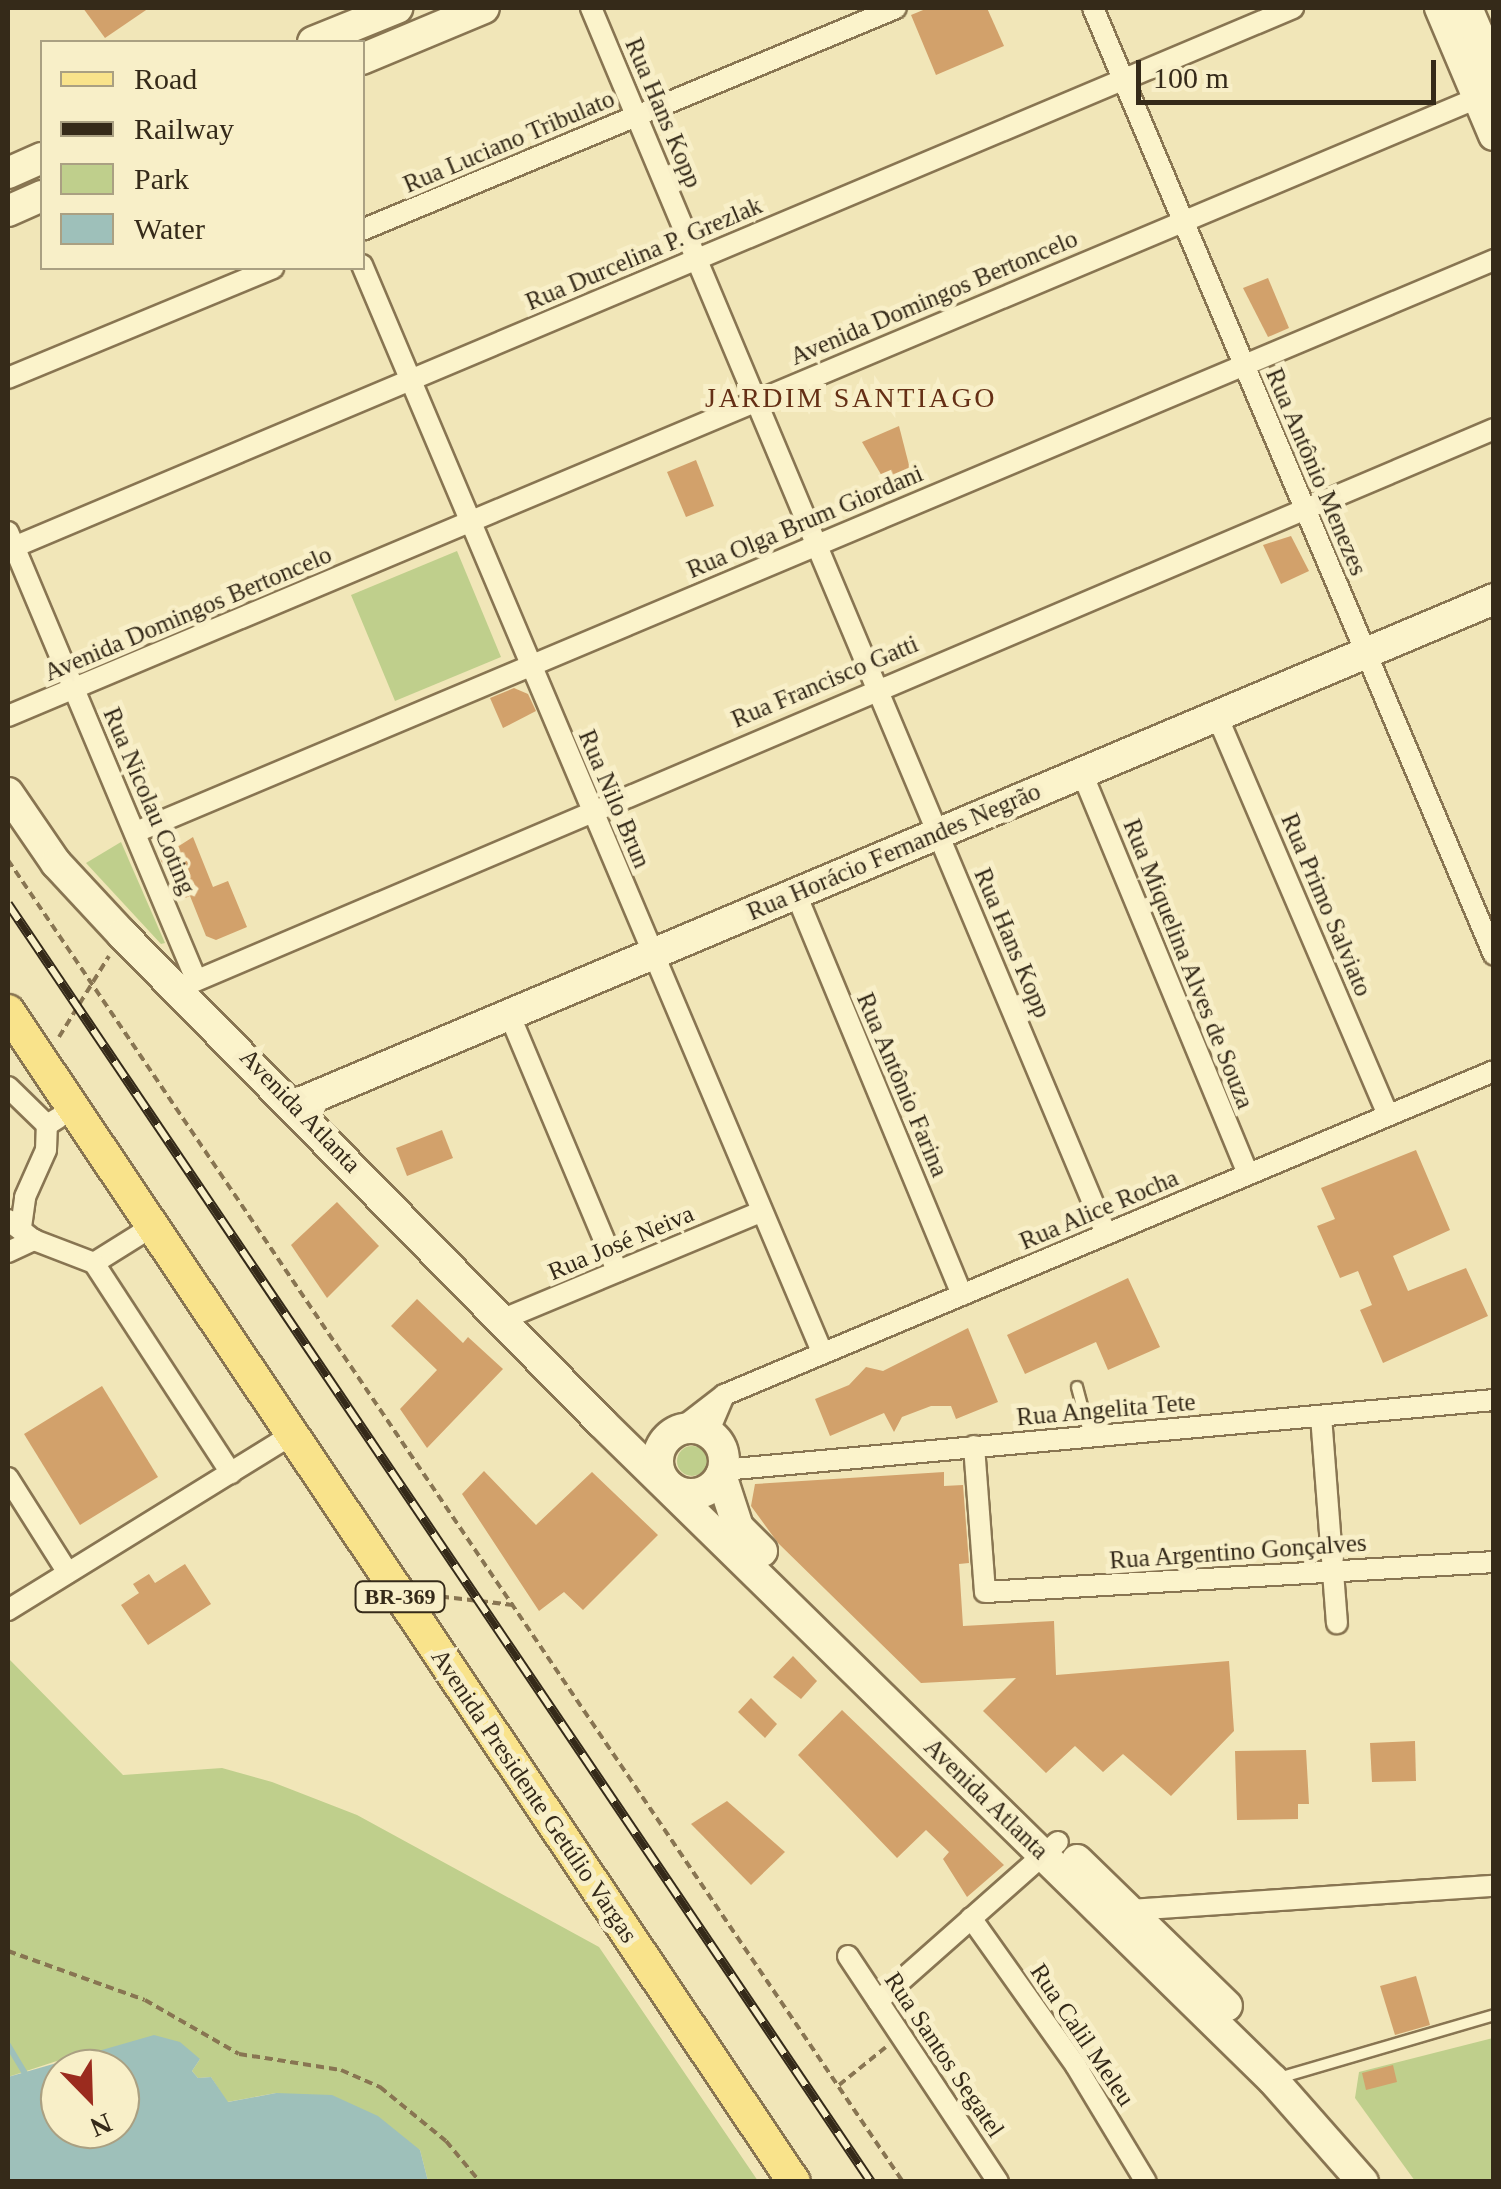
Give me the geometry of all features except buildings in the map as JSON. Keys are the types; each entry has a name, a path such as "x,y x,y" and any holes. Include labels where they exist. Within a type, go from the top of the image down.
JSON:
{"main road":[{"name":"Avenida Presidente Getúlio Vargas","path":"8,1011 42,1063 60,1117 150,1228 794,2182"}],"street":[{"path":"318,40 397,8"},
{"path":"365,58 484,8"},
{"name":"Rua Hans Kopp","path":"591,8 1106,1234"},
{"name":"Rua Luciano Tribulato","path":"365,229 896,8"},
{"name":"Rua Antônio Menezes","path":"1093,8 1494,955"},
{"name":"Rua Durcelina P. Grezlak","path":"11,539 412,379 1293,8"},
{"path":"1440,8 1488,86"},
{"path":"1467,8 1488,86 1494,135"},
{"name":"Avenida Domingos Bertoncelo","path":"8,716 1183,222 1488,86"},
{"path":"8,173 40,159"},
{"path":"8,211 40,197"},
{"name":"Rua Olga Brum Giordani","path":"136,832 1494,260"},
{"path":"8,378 267,270"},
{"name":"Rua Nilo Brun","path":"364,270 822,1352"},
{"name":"Rua Francisco Gatti","path":"188,984 590,808 1494,428"},
{"name":"Rua Nicolau Coting","path":"11,539 136,832 188,984"},
{"name":"Rua Horácio Fernandes Negrão","path":"295,1105 1494,599"},
{"name":"Rua Primo Salviato","path":"1218,716 1388,1115"},
{"name":"Rua Miquelina Alves de Souza","path":"1082,773 1248,1174"},
{"name":"Avenida Atlanta","path":"8,793 56,862 122,934 188,984 295,1105 602,1423 1051,1848 1387,2182"},
{"name":"Rua Antônio Farina","path":"796,894 962,1294"},
{"path":"510,1016 617,1272"},
{"name":"Rua Alice Rocha","path":"676,1432 724,1395 1494,1071"},
{"path":"8,1087 60,1117 25,1196 21,1229 8,1252"},
{"name":"Rua José Neiva","path":"501,1320 760,1212"},
{"path":"94,1263 150,1228"},
{"path":"21,1229 94,1263 231,1473"},
{"path":"708,1433 724,1395"},
{"name":"Rua Angelita Tete","path":"722,1472 1494,1400"},
{"path":"1321,1416 1337,1623"},
{"path":"602,1423 708,1433 722,1449 722,1472 698,1493 670,1486 659,1457 676,1432"},
{"path":"8,1610 290,1435"},
{"name":"Rua Argentino Gonçalves","path":"974,1446 986,1592 1494,1562"},
{"name":"Avenida Atlanta","path":"722,1472 738,1527 948,1749"},
{"path":"8,1478 68,1574"},
{"path":"878,2002 1051,1848"},
{"path":"1122,1918 1494,1886"},
{"name":"Rua Calil Meleu","path":"971,1918 1076,2066 1146,2182"},
{"name":"Rua Santos Segatel","path":"848,1956 998,2182"},
{"name":"Avenida Atlanta","path":"1284,2076 1362,2182"}],"lane":[{"path":"1077,1388 1090,1436"},
{"path":"1284,2076 1494,2014"}],"path":[{"path":"8,860 903,2182"},
{"path":"42,1063 122,934"},
{"path":"400,1596 439,1594 513,1605"},
{"path":"8,1951 144,2000 239,2054 341,2070 380,2087 436,2132 480,2182"},
{"path":"838,2085 901,2034"}],"green space":[{"path":"457,551 501,657 395,701 351,595"},
{"path":"121,842 165,943 161,944 86,863"},
{"path":"692,1446 703,1450 707,1461 703,1472 692,1476 681,1472 677,1461 681,1450"},
{"path":"8,1658 123,1775 222,1768 272,1782 357,1815 599,1947 758,2181 428,2181 420,2150 276,2093 227,2102 211,2077 198,2078 192,2071 200,2059 140,2058 140,2049 40,2049 40,2066 8,2077"},
{"path":"1493,2038 1493,2181 1415,2181 1355,2098 1359,2072"}],"water":[{"path":"154,2035 180,2042 200,2059 192,2071 198,2078 211,2077 228,2102 276,2093 332,2095 378,2116 420,2150 428,2181 8,2181 8,2077 40,2068 40,2149 140,2149 140,2049 105,2049"}],"waterway":[{"path":"8,2045 28,2078"}],"railway":[{"path":"8,904 871,2182"}],"district":[{"name":"JARDIM SANTIAGO","path":"851,398"}]}
